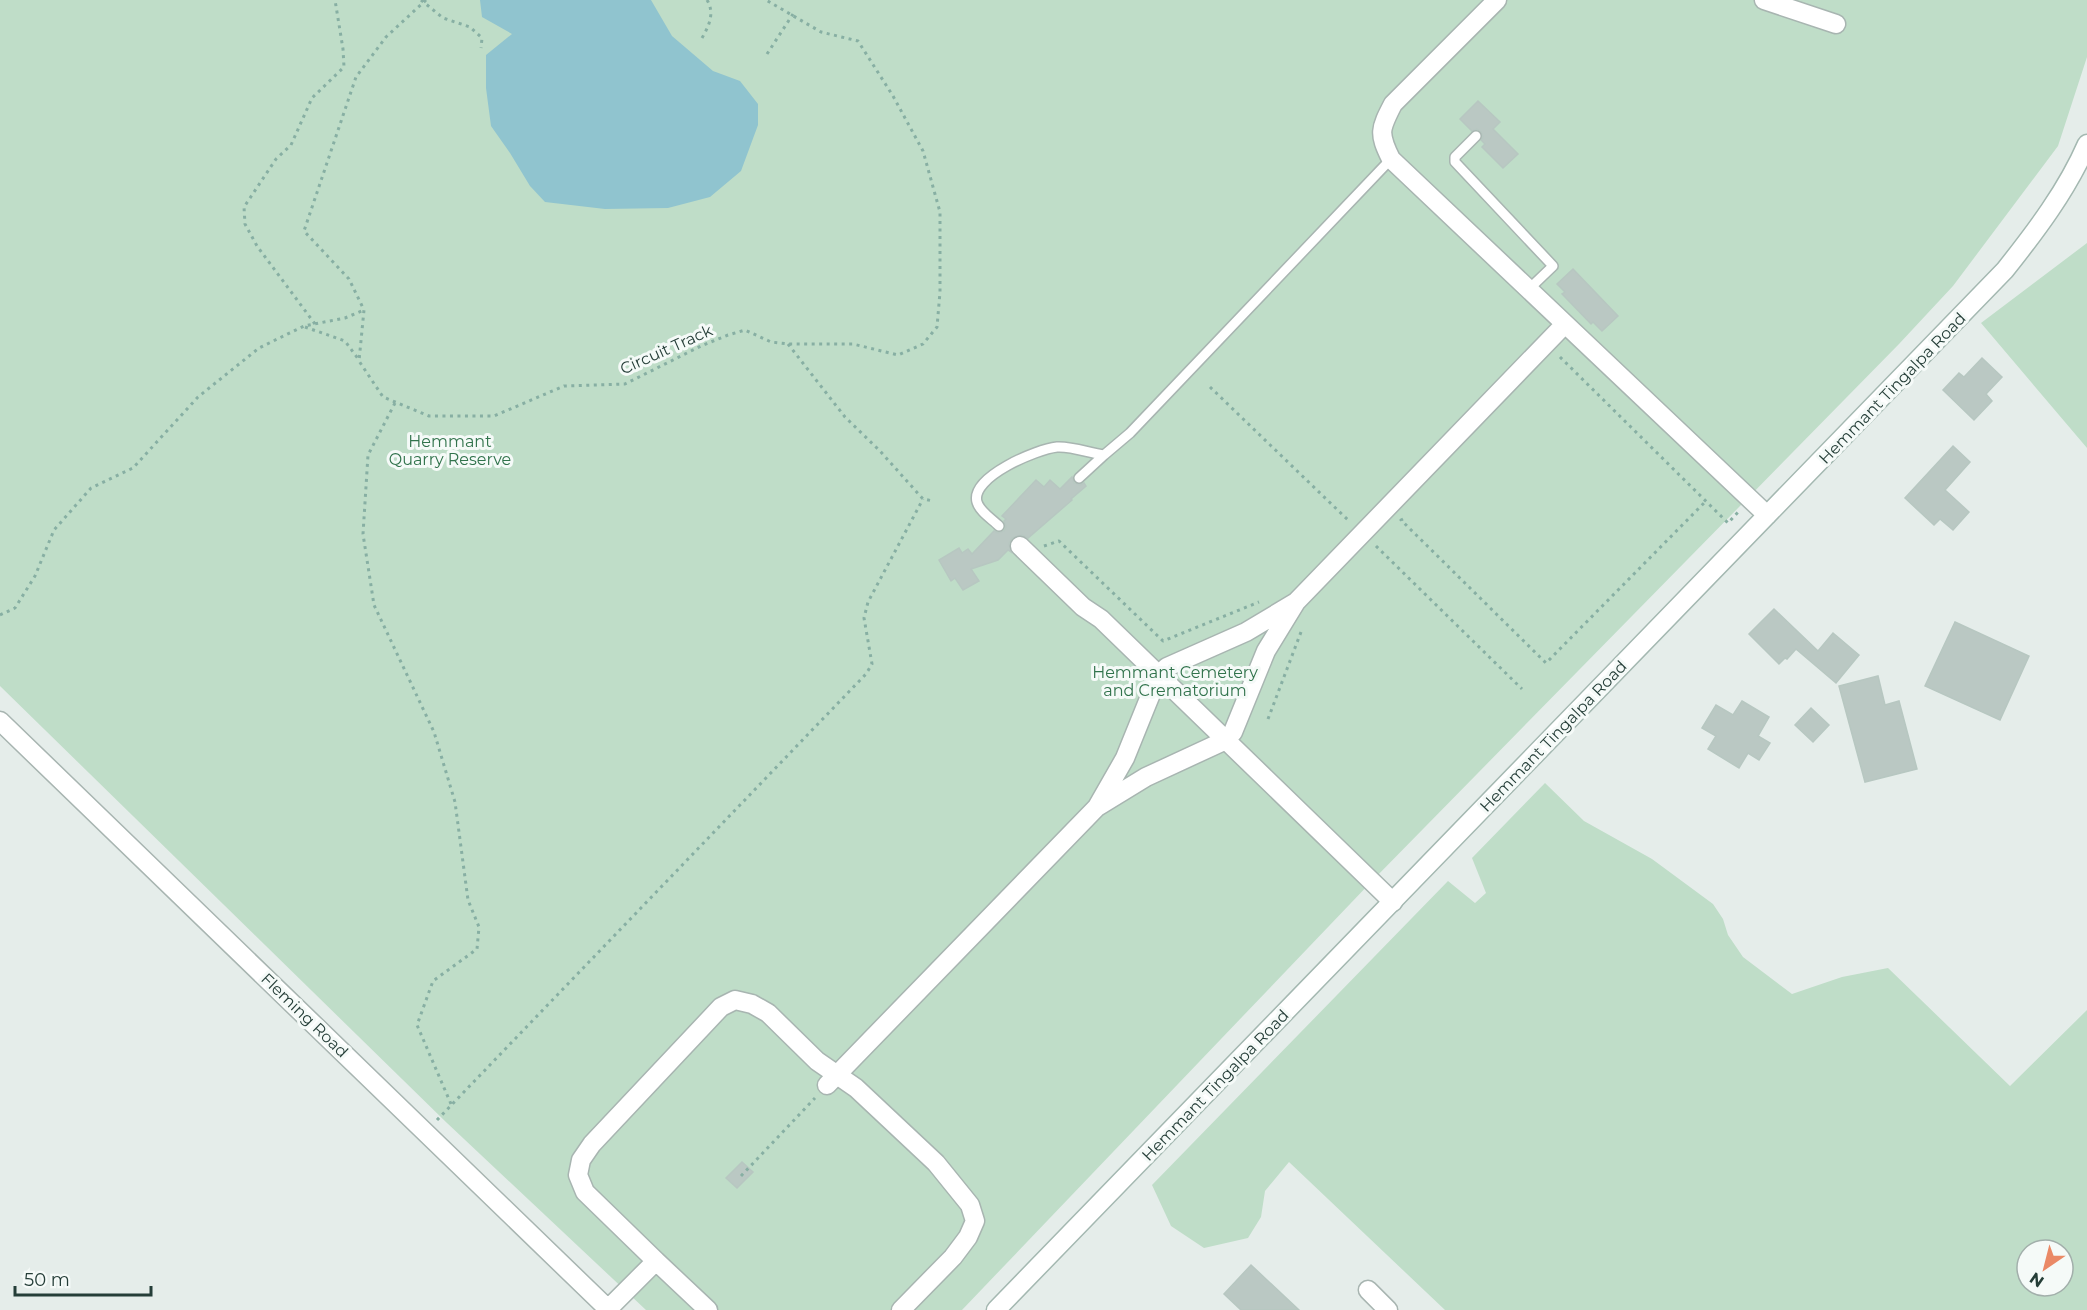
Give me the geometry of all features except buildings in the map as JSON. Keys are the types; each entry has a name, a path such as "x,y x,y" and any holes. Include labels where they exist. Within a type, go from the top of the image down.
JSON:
{"street":[{"path":"1497,0 1393,105 1382,126 1383,143 1391,159 1767,515"},
{"path":"1764,0 1836,24"},
{"name":"Hemmant Tingalpa Road","path":"996,1310 2005,270 2028,241 2071,176 2087,144"},
{"path":"1097,807 1125,758 1159,674 1167,667 1246,632 1296,602 1395,514 1565,324"},
{"path":"1026,552 1083,607 1101,619 1159,674 1393,902"},
{"path":"832,1080 1097,807 1146,777 1226,740 1233,732 1266,651 1296,602"},
{"path":"1246,632 1258,640 1266,651"},
{"name":"Fleming Road","path":"0,721 609,1310"},
{"path":"1125,758 1134,769 1146,777"},
{"path":"708,1310 585,1192 578,1176 581,1160 591,1144 722,1007 735,1000 752,1004 768,1013 817,1061 832,1080 856,1088 936,1163 970,1205 975,1221 968,1237 953,1257 900,1310"},
{"path":"609,1310 656,1261"},
{"path":"1368,1290 1388,1310"}],"lane":[{"path":"1476,136 1455,157 1455,162 1552,266 1528,290"},
{"path":"1079,478 1130,434 1391,159"},
{"path":"999,526 981,509 977,501 980,486 990,475 1018,460 1058,447 1104,455"}],"path":[{"path":"315,324 257,246 245,224 244,207 276,159 291,145 312,98 344,67 335,0"},
{"path":"702,38 710,25 711,6 707,0"},
{"name":"Circuit Track","path":"304,327 345,340 383,398 429,416 494,416 564,386 625,384 701,346 745,330 771,342 853,344 897,355 923,344 937,327 940,292 940,212 923,151 893,96 858,41 821,32 766,0"},
{"path":"359,361 364,310 350,279 304,231 356,77 386,37 424,1 443,18 470,27 482,38 481,48"},
{"path":"767,54 793,14"},
{"path":"0,615 15,608 35,576 54,530 91,488 133,468 198,397 259,348 304,327 345,318 364,310"},
{"path":"788,344 846,417 923,499 933,501"},
{"path":"1552,364 1560,356 1728,523 1751,499"},
{"path":"1210,387 1348,520 1355,514"},
{"path":"396,403 368,455 363,534 374,605 434,732 455,802 468,900 479,927 477,949 433,981 417,1025 450,1104 866,674 872,664 864,618 868,602 923,499"},
{"path":"1395,514 1546,663 1706,502"},
{"path":"1395,514 1409,512"},
{"path":"1395,514 1395,527"},
{"path":"1382,540 1376,546 1522,689"},
{"path":"1026,552 1059,541 1163,641 1267,598"},
{"path":"1268,719 1301,630"},
{"path":"741,1176 832,1080"}],"green space":[{"path":"0,0 2087,0 2087,57 2058,146 1953,286 1899,344 1372,881 962,1310 646,1310 447,1123 0,686"},
{"path":"2087,243 2087,448 1981,323"},
{"path":"1545,783 1584,821 1652,859 1713,904 1723,919 1728,935 1743,957 1792,994 1842,977 1888,968 2010,1086 2087,1010 2087,1310 1445,1310 1289,1162 1265,1191 1261,1217 1248,1238 1204,1248 1171,1226 1152,1185 1448,881 1475,903 1486,893 1472,858"}],"water":[{"path":"480,0 651,0 672,36 713,71 740,81 758,104 758,125 741,171 710,197 668,208 605,209 545,202 530,186 491,126 486,88 486,55 512,34 482,17"}],"park label":[{"name":"Hemmant Quarry Reserve","path":"450,450"},
{"name":"Hemmant Cemetery and Crematorium","path":"1175,681"}]}
